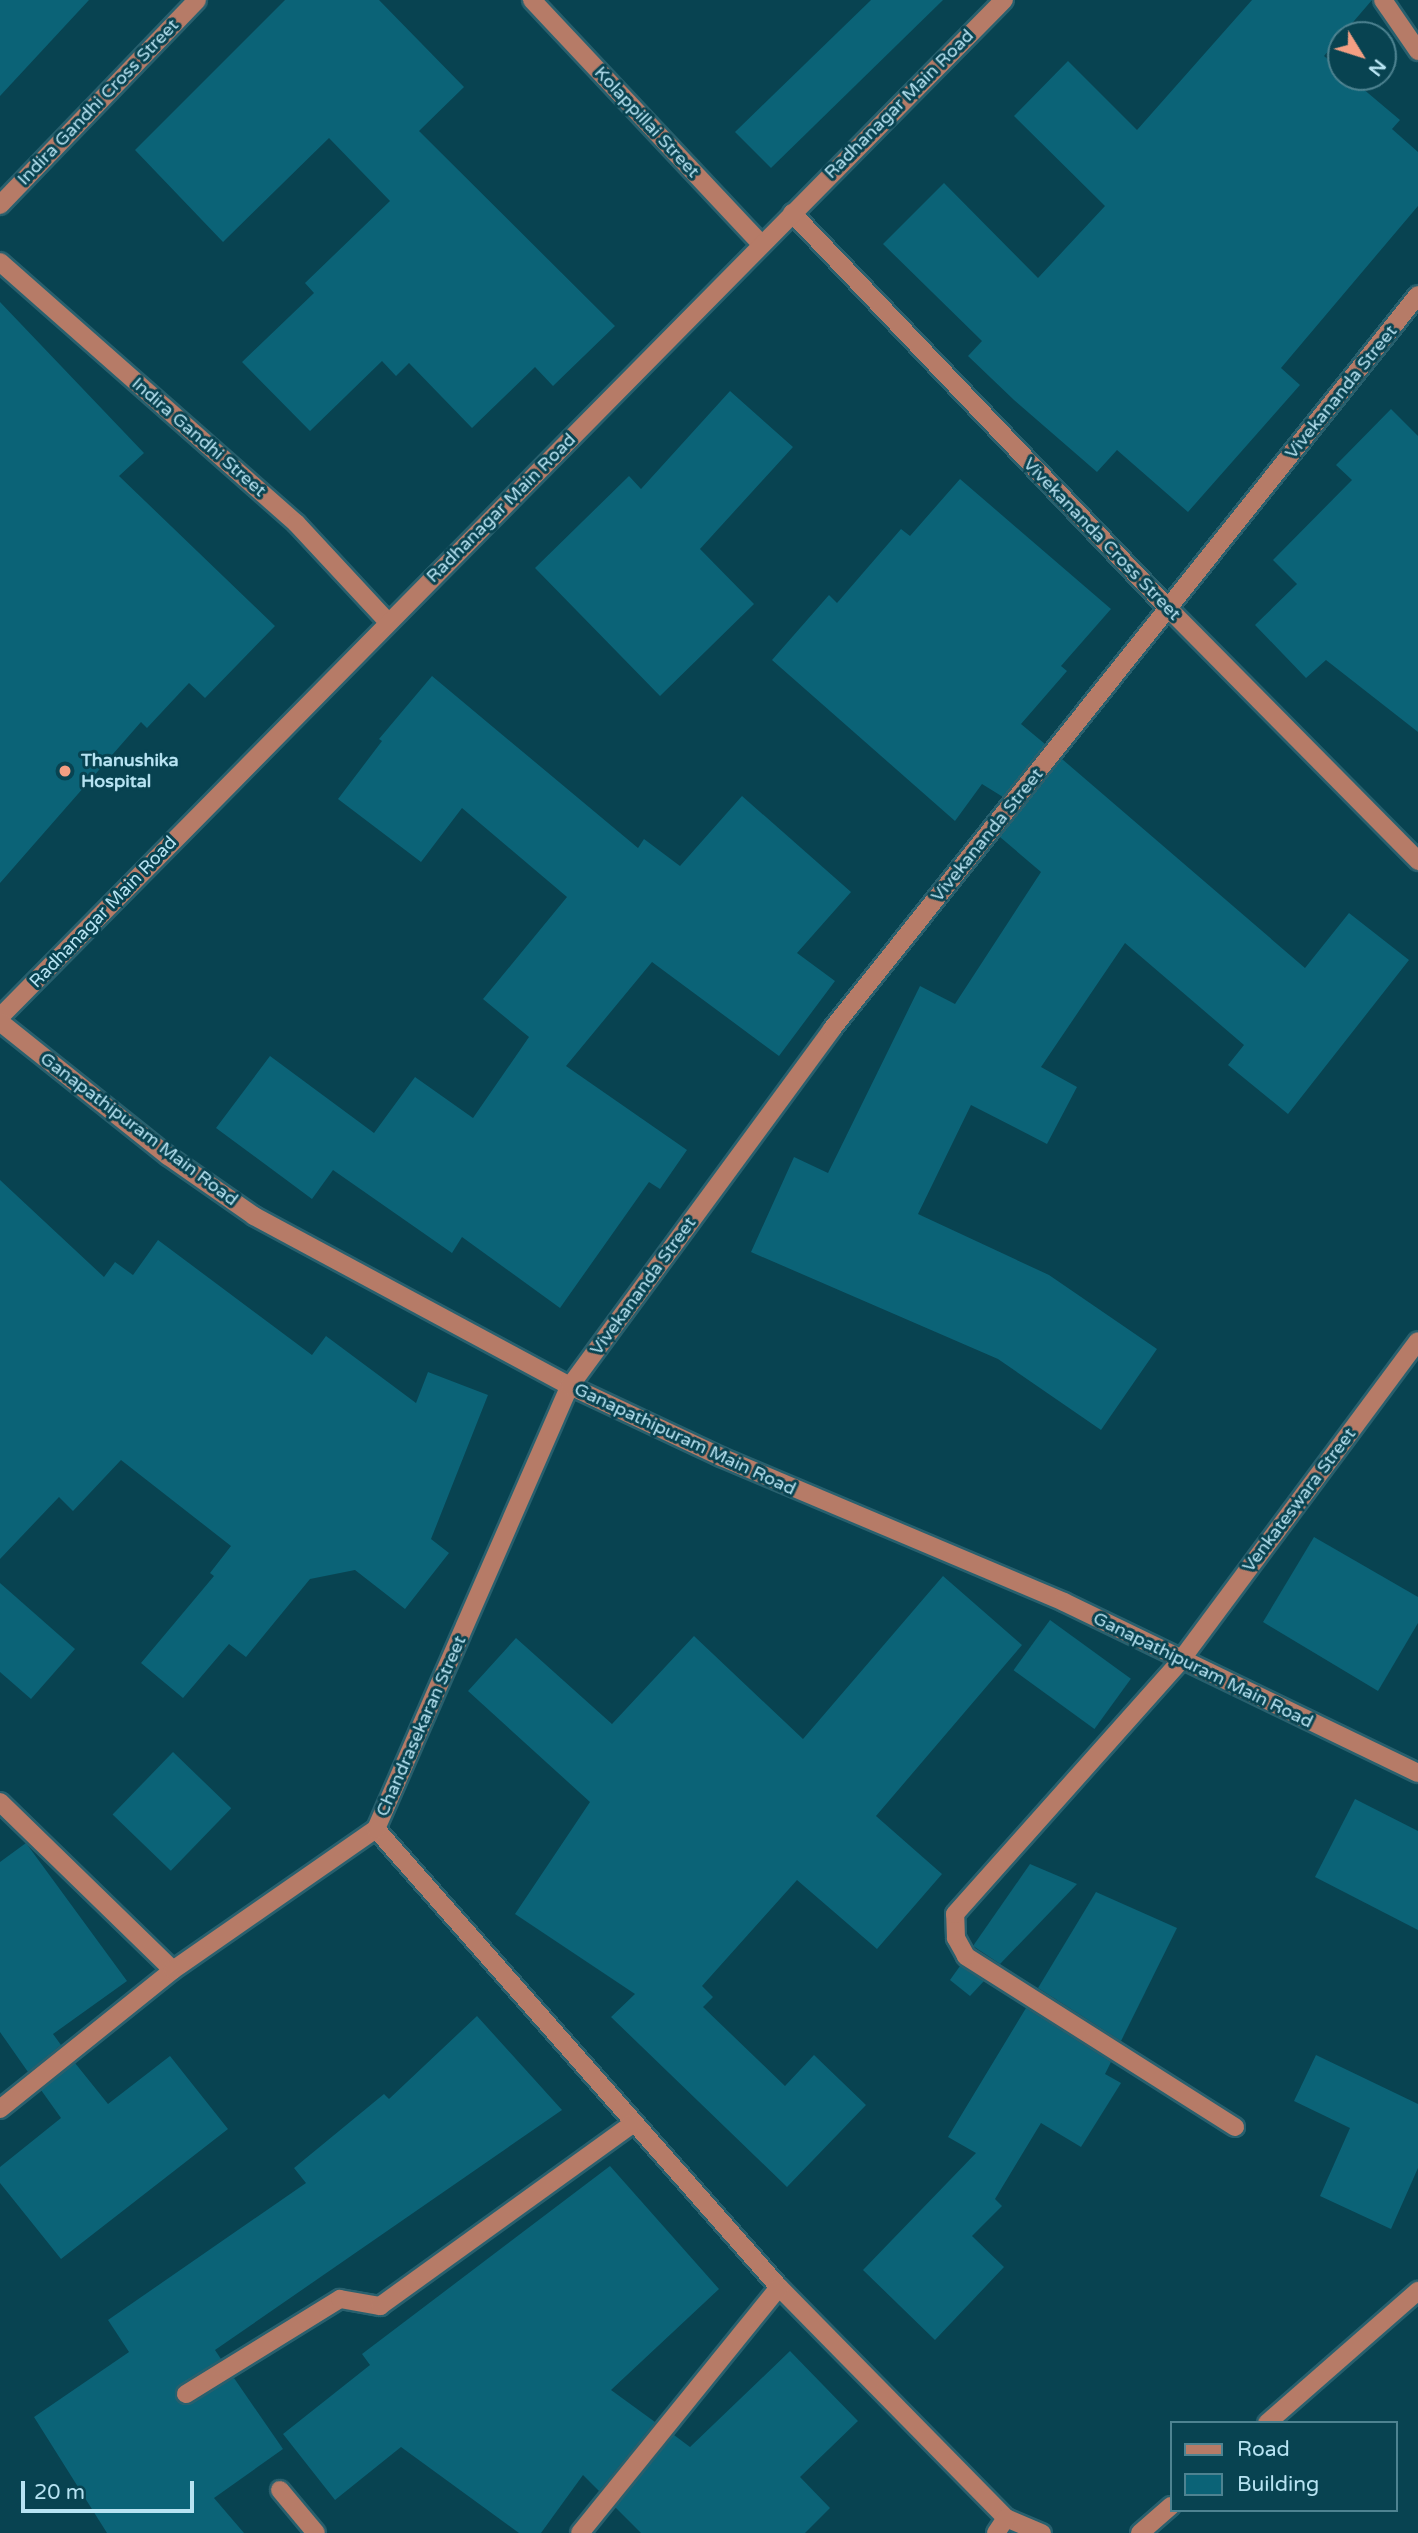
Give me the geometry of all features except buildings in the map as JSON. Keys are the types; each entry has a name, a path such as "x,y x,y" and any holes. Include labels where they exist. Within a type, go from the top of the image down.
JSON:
{"street":[{"name":"Indira Gandhi Cross Street","path":"0,205 197,0"},
{"name":"Kolappillai Street","path":"532,0 761,244"},
{"name":"Radhanagar Main Road","path":"0,1020 388,622 1003,0"},
{"path":"1383,0 1418,51"},
{"name":"Vivekananda Cross Street","path":"792,213 1168,608 1418,861"},
{"name":"Indira Gandhi Street","path":"0,262 296,523 388,622"},
{"name":"Vivekananda Street","path":"570,1386 832,1029 1418,295"},
{"name":"Ganapathipuram Main Road","path":"0,1020 168,1156 254,1216 570,1386 784,1485 1064,1602 1418,1773"},
{"name":"Venkateswara Street","path":"1235,2127 966,1956 956,1938 955,1913 971,1891 1181,1660 1418,1341"},
{"name":"Chandrasekaran Street","path":"0,2109 173,1970 376,1829 570,1386"},
{"path":"0,1802 173,1970"},
{"path":"376,1829 779,2287 1001,2526 1042,2533"},
{"path":"186,2394 340,2299 380,2306 634,2123"},
{"path":"580,2533 779,2287"},
{"path":"1269,2421 1418,2291"},
{"path":"280,2490 316,2533"},
{"path":"1140,2533 1170,2507"}],"place":[{"name":"Thanushika Hospital","path":"65,771"}]}
